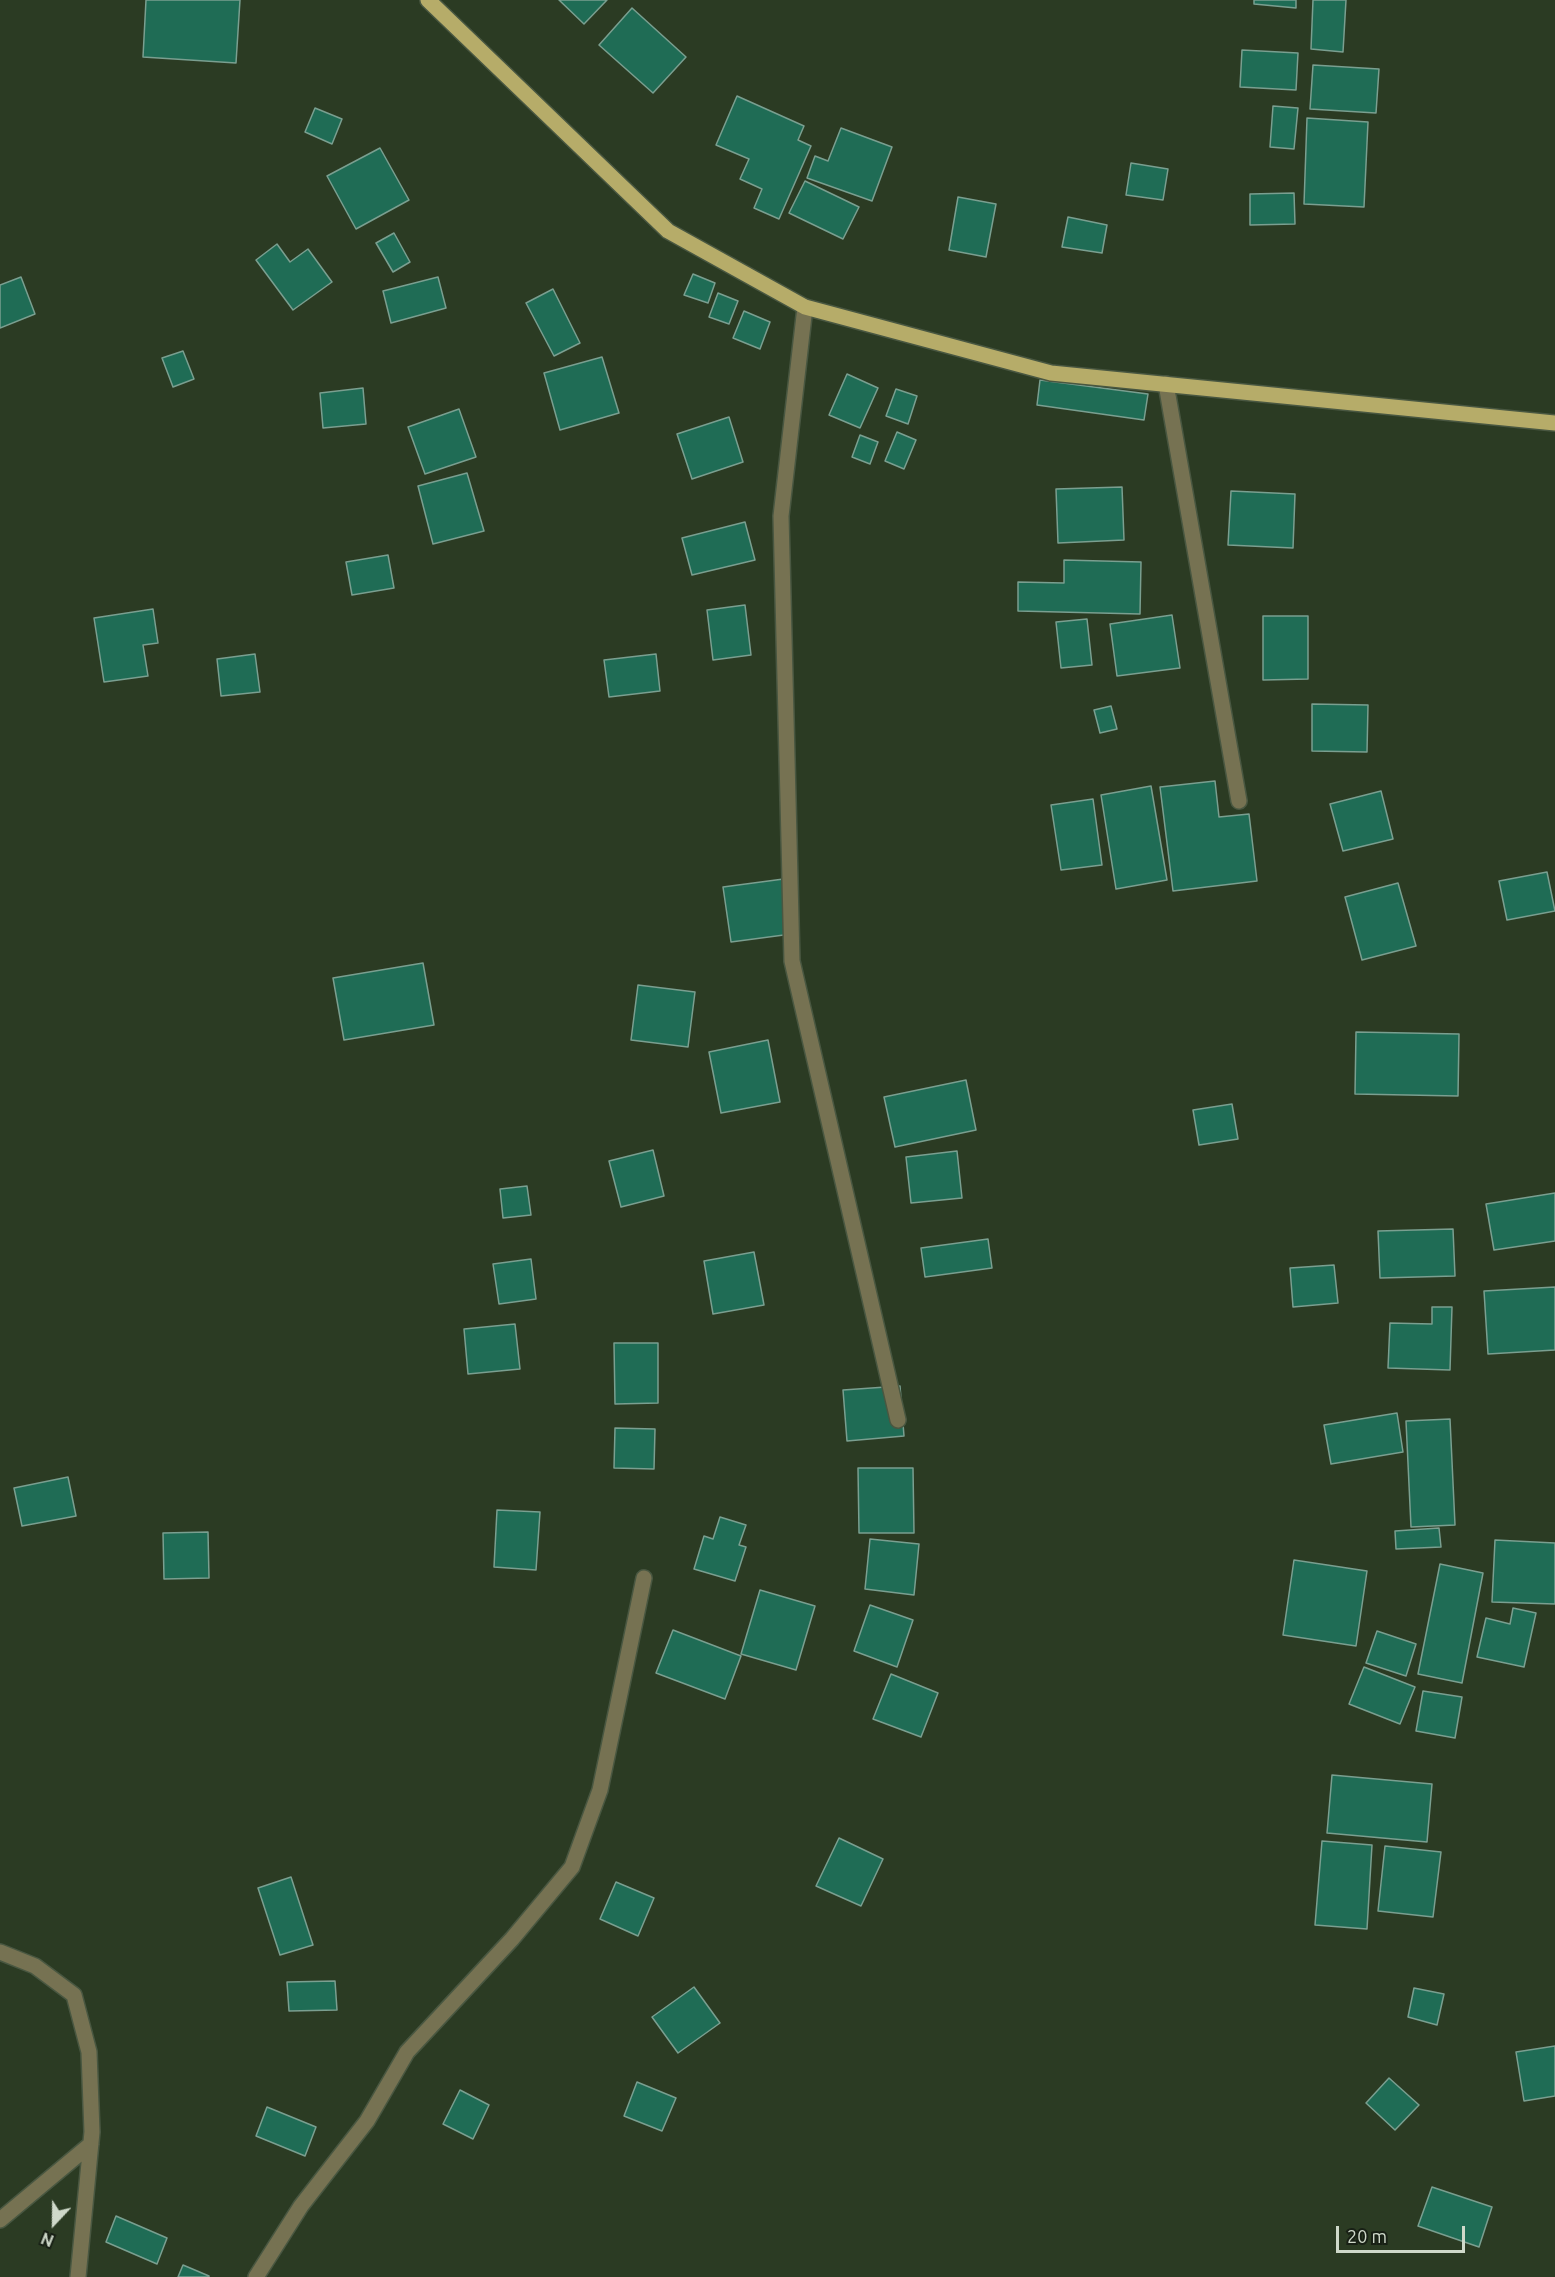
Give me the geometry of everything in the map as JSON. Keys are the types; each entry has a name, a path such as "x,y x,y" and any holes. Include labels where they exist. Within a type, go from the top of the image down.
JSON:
{"main road":[{"path":"428,0 668,231 805,307 1051,373 1555,423"}],"street":[{"path":"805,307 781,516 792,961 898,1420"},
{"path":"1166,384 1239,801"},
{"path":"256,2277 301,2206 367,2121 407,2052 512,1939 572,1867 600,1790 644,1578"},
{"path":"0,1952 35,1966 74,1995 89,2052 91,2144 78,2277"},
{"path":"0,2220 91,2144"}],"building":[{"path":"146,0 240,0 236,63 143,57"},
{"path":"559,0 607,0 584,24"},
{"path":"1254,0 1296,0 1296,8 1254,4"},
{"path":"1313,0 1346,0 1343,52 1311,49"},
{"path":"632,8 686,57 653,93 599,45"},
{"path":"1242,50 1298,53 1296,90 1240,87"},
{"path":"1313,65 1379,69 1376,113 1310,109"},
{"path":"737,96 804,126 798,140 811,146 779,219 754,208 762,189 740,179 749,159 716,145"},
{"path":"1273,106 1298,108 1294,149 1270,147"},
{"path":"315,108 342,119 332,144 305,132"},
{"path":"1307,118 1368,122 1364,207 1304,204"},
{"path":"841,128 892,147 872,201 807,178 815,156 828,161"},
{"path":"380,148 409,200 356,229 327,176"},
{"path":"1131,163 1168,169 1163,200 1126,195"},
{"path":"805,181 859,207 843,239 789,213"},
{"path":"1294,193 1295,224 1250,225 1250,194"},
{"path":"958,197 996,204 986,257 949,250"},
{"path":"1068,217 1107,225 1102,253 1062,247"},
{"path":"394,233 410,262 393,272 376,243"},
{"path":"277,244 290,262 308,249 332,282 293,310 256,260"},
{"path":"693,274 715,283 708,303 684,295"},
{"path":"21,277 35,314 0,328 0,285"},
{"path":"438,277 446,308 391,323 383,291"},
{"path":"553,289 580,343 554,356 526,303"},
{"path":"718,293 738,301 729,324 709,317"},
{"path":"744,311 770,322 760,349 733,338"},
{"path":"183,351 194,379 173,387 162,358"},
{"path":"602,357 619,413 560,430 544,373"},
{"path":"847,374 878,388 860,428 829,415"},
{"path":"1040,380 1148,394 1144,420 1037,405"},
{"path":"363,388 366,424 323,428 320,393"},
{"path":"896,389 917,396 908,424 886,416"},
{"path":"459,409 476,457 425,474 408,427"},
{"path":"729,417 743,462 692,479 677,434"},
{"path":"897,432 916,440 904,469 885,461"},
{"path":"860,435 878,442 870,464 852,457"},
{"path":"467,473 484,531 433,544 418,486"},
{"path":"1122,487 1124,540 1058,543 1056,489"},
{"path":"1231,491 1295,494 1293,548 1228,545"},
{"path":"745,522 755,560 692,575 682,538"},
{"path":"388,555 394,588 352,595 346,562"},
{"path":"1064,560 1141,562 1140,614 1018,611 1018,582 1064,583"},
{"path":"745,605 751,655 713,660 707,610"},
{"path":"153,609 158,643 143,645 148,676 104,682 94,618"},
{"path":"1172,615 1180,668 1117,676 1110,624"},
{"path":"1263,616 1308,616 1308,679 1263,680"},
{"path":"1087,619 1092,665 1061,668 1056,622"},
{"path":"255,654 260,692 221,696 217,659"},
{"path":"656,654 660,691 609,697 604,660"},
{"path":"1312,704 1368,705 1367,752 1312,751"},
{"path":"1111,706 1117,729 1100,733 1094,710"},
{"path":"1215,781 1219,817 1249,814 1257,881 1173,891 1160,787"},
{"path":"1151,786 1167,880 1116,889 1101,795"},
{"path":"1381,791 1393,839 1343,851 1330,804"},
{"path":"1093,799 1102,865 1061,870 1051,805"},
{"path":"1547,872 1555,911 1507,920 1499,881"},
{"path":"791,878 799,933 731,942 723,887"},
{"path":"1398,883 1416,946 1362,960 1345,897"},
{"path":"423,963 434,1025 344,1040 333,978"},
{"path":"638,985 695,992 688,1047 631,1040"},
{"path":"1356,1032 1459,1034 1458,1096 1355,1094"},
{"path":"768,1040 780,1102 721,1113 709,1052"},
{"path":"966,1080 976,1130 895,1147 884,1097"},
{"path":"1232,1104 1238,1139 1199,1145 1193,1110"},
{"path":"653,1150 664,1196 621,1207 609,1161"},
{"path":"957,1151 962,1198 911,1203 906,1157"},
{"path":"527,1186 531,1215 503,1218 500,1189"},
{"path":"1555,1193 1555,1241 1494,1250 1486,1204"},
{"path":"1453,1229 1455,1276 1380,1278 1378,1231"},
{"path":"988,1239 992,1268 925,1277 921,1248"},
{"path":"754,1252 764,1305 713,1314 704,1261"},
{"path":"531,1259 536,1299 499,1304 493,1264"},
{"path":"1334,1265 1338,1303 1293,1307 1290,1268"},
{"path":"1555,1287 1555,1350 1488,1354 1484,1291"},
{"path":"1432,1307 1452,1307 1450,1370 1388,1368 1390,1323 1432,1324"},
{"path":"515,1324 520,1369 468,1374 464,1329"},
{"path":"614,1343 658,1343 658,1403 615,1404"},
{"path":"900,1386 904,1436 847,1441 843,1390"},
{"path":"1397,1413 1403,1452 1331,1464 1324,1425"},
{"path":"1450,1419 1455,1525 1411,1527 1406,1421"},
{"path":"615,1428 655,1429 654,1469 614,1468"},
{"path":"858,1468 913,1468 914,1533 859,1533"},
{"path":"68,1477 76,1516 22,1526 14,1488"},
{"path":"497,1510 540,1512 536,1570 494,1567"},
{"path":"720,1517 746,1525 739,1545 746,1547 735,1581 694,1569 704,1536 713,1539"},
{"path":"1439,1528 1441,1547 1396,1549 1395,1531"},
{"path":"208,1532 209,1578 164,1579 163,1533"},
{"path":"870,1539 919,1544 914,1595 865,1589"},
{"path":"1495,1540 1555,1543 1555,1604 1492,1602"},
{"path":"1294,1560 1367,1571 1356,1646 1283,1635"},
{"path":"1440,1564 1483,1573 1462,1683 1418,1674"},
{"path":"760,1590 815,1606 796,1670 741,1654"},
{"path":"870,1605 913,1620 897,1667 854,1651"},
{"path":"1513,1608 1536,1613 1524,1667 1477,1657 1486,1618 1510,1624"},
{"path":"673,1630 741,1656 725,1699 656,1673"},
{"path":"1377,1631 1416,1644 1406,1676 1366,1663"},
{"path":"1364,1667 1415,1687 1400,1724 1349,1704"},
{"path":"891,1674 938,1693 921,1737 873,1719"},
{"path":"1423,1691 1462,1697 1455,1738 1416,1731"},
{"path":"1332,1775 1432,1784 1427,1842 1327,1833"},
{"path":"839,1838 883,1859 861,1906 816,1886"},
{"path":"1322,1841 1372,1845 1367,1929 1315,1925"},
{"path":"1385,1846 1441,1852 1433,1917 1378,1911"},
{"path":"291,1877 313,1945 280,1955 258,1888"},
{"path":"616,1882 654,1898 638,1936 600,1919"},
{"path":"335,1981 337,2010 289,2011 287,1982"},
{"path":"694,1987 720,2023 678,2053 652,2017"},
{"path":"1414,1988 1444,1994 1437,2025 1408,2017"},
{"path":"1555,2046 1555,2096 1524,2101 1516,2052"},
{"path":"1389,2078 1419,2105 1395,2130 1366,2103"},
{"path":"637,2082 676,2098 662,2131 624,2116"},
{"path":"460,2090 489,2105 473,2139 443,2124"},
{"path":"267,2107 316,2127 305,2156 256,2136"},
{"path":"1432,2187 1492,2207 1479,2247 1418,2226"},
{"path":"116,2216 167,2238 157,2264 106,2242"},
{"path":"183,2265 209,2276 209,2277 178,2277"}]}
